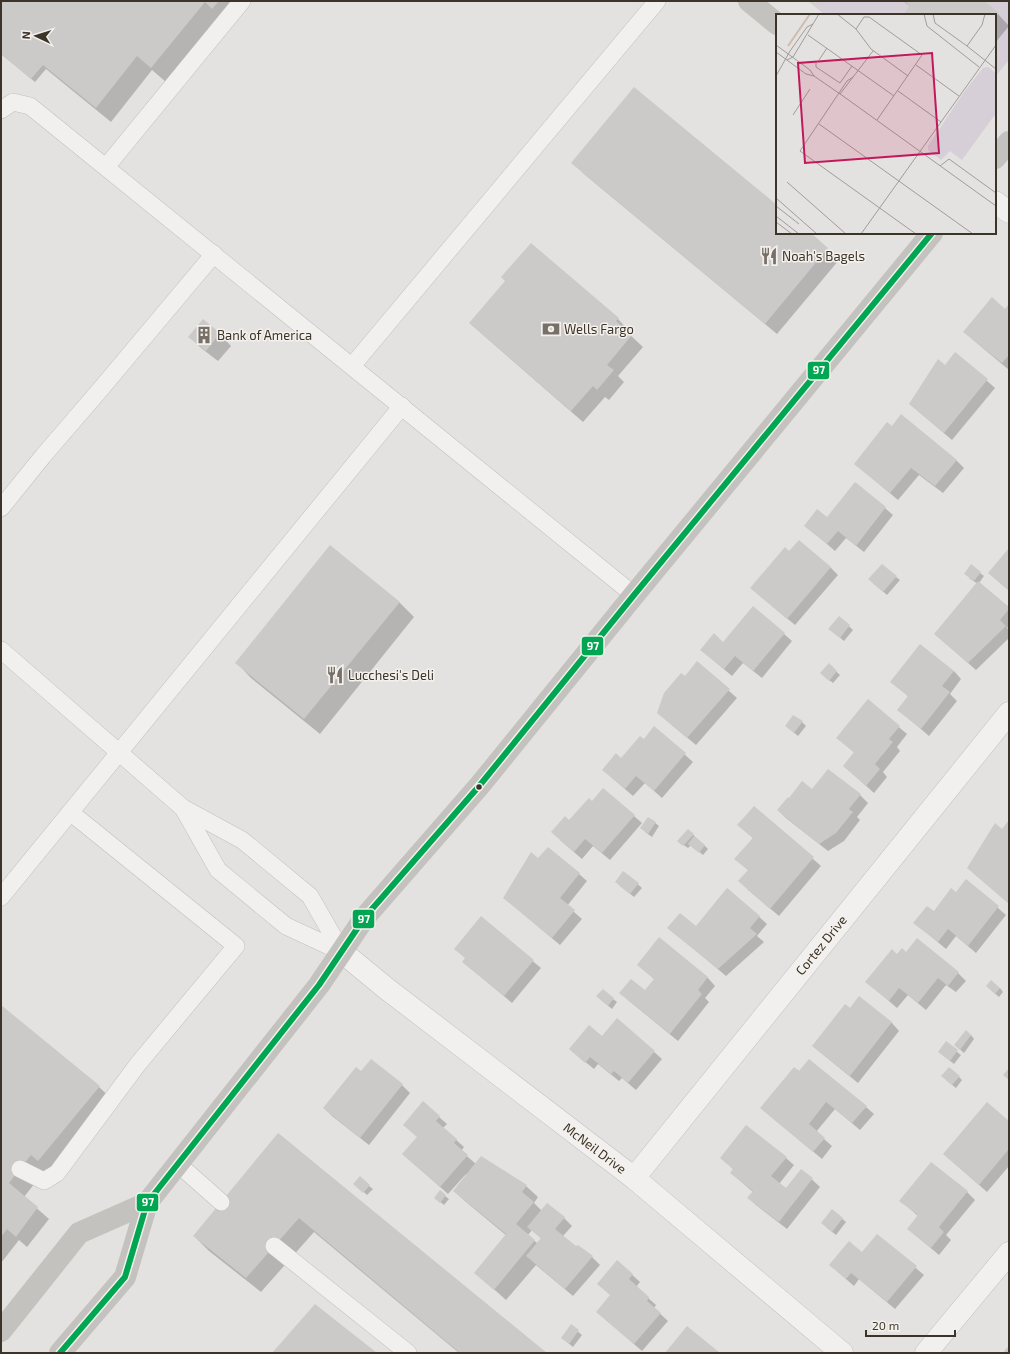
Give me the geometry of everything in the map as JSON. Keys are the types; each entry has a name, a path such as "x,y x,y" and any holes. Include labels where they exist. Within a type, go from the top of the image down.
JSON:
{"main road":[{"path":"749,1 776,23"},
{"path":"996,157 1009,142"},
{"path":"60,1353 125,1277 147,1203 319,985 364,918 480,785 634,595 931,234"},
{"path":"1,1331 79,1233 147,1203"}],"street":[{"path":"996,203 1009,212"},
{"name":"Cortez Drive","path":"634,1178 1009,713"},
{"name":"McNeil Drive","path":"342,952 387,989 634,1178 842,1353"},
{"path":"926,1353 1009,1253"}],"lane":[{"path":"106,167 242,1"},
{"path":"352,366 657,1"},
{"path":"1,110 14,102 30,106 634,595"},
{"path":"1,508 43,456 214,254"},
{"path":"1,897 402,406"},
{"path":"1,650 183,808 242,840 310,896 342,952"},
{"path":"183,808 218,870 286,926 342,952"},
{"path":"20,1169 44,1181 56,1173 138,1064 236,946 70,812"},
{"path":"178,1164 221,1202"},
{"path":"274,1246 408,1353"}],"shaded area":[{"path":"808,1 1009,1 1009,60 996,76 996,14 824,14"}],"building":[{"path":"1,1 219,1 212,9 205,2 151,68 137,56 96,108 43,65 31,79 1,54"},
{"path":"904,1 984,1 999,13 996,17 996,14 904,14 910,6"},
{"path":"634,87 776,204 776,234 812,234 828,248 765,324 571,163"},
{"name":"Wells Fargo","path":"531,243 619,318 616,321 632,335 607,365 614,370 597,390 593,386 571,411 469,323 505,281 501,277"},
{"path":"992,297 1005,309 1009,304 1009,355 1002,363 963,332"},
{"name":"Bank of America","path":"203,319 220,333 206,351 188,337"},
{"path":"955,352 988,379 944,433 909,404 938,359 945,365"},
{"path":"901,414 957,460 935,486 911,468 890,493 854,464 887,422 892,426"},
{"path":"855,482 886,507 856,546 838,531 827,544 804,526 817,509 827,517"},
{"path":"799,540 831,567 787,619 750,588 785,547 789,551"},
{"path":"330,545 400,602 304,719 235,663"},
{"path":"1009,548 1009,591 988,573"},
{"path":"882,564 897,576 883,592 868,579"},
{"path":"971,564 981,572 974,581 964,574"},
{"path":"978,581 1009,607 1009,609 1000,620 1006,626 968,663 934,634"},
{"path":"753,606 785,633 753,671 735,656 724,669 700,650 714,633 723,642"},
{"path":"839,616 850,625 840,638 828,629"},
{"path":"920,644 954,671 942,686 950,692 921,729 897,710 908,696 890,682"},
{"path":"697,661 730,689 687,738 657,713 664,693 681,673 685,676"},
{"path":"829,663 837,671 829,681 820,673"},
{"path":"868,699 900,726 889,739 893,742 875,764 880,769 866,786 843,766 854,752 836,738"},
{"path":"793,715 803,721 794,733 785,726"},
{"path":"654,726 686,753 654,791 636,776 625,789 602,770 616,753 621,758 640,736 644,739"},
{"path":"828,769 861,794 849,809 853,812 836,833 819,844 777,810 788,797 789,798 802,781 812,789"},
{"path":"603,788 635,815 602,853 585,839 574,852 551,832 565,816 569,820 589,798 592,801"},
{"path":"754,806 814,857 770,909 738,881 748,870 734,859 753,838 737,825"},
{"path":"648,817 656,822 648,834 640,828"},
{"path":"1009,820 1009,904 967,868 995,823 1002,829"},
{"path":"688,829 694,834 683,846 677,841"},
{"path":"694,836 705,845 699,853 688,844"},
{"path":"548,847 580,873 560,898 575,910 552,938 503,898 531,852 538,858"},
{"path":"623,871 639,883 630,894 615,882"},
{"path":"966,879 999,906 968,946 948,929 938,942 913,923 927,906 934,911 951,888 956,892"},
{"path":"727,888 760,916 750,928 757,934 718,969 667,928 680,913 696,926"},
{"path":"481,916 534,960 504,996 462,962 465,958 454,949"},
{"path":"659,937 708,977 698,990 702,994 670,1034 619,993 631,979 645,990 654,979 637,965"},
{"path":"917,938 959,972 948,986 938,978 918,1003 899,988 889,1001 865,982 892,949 897,954 902,948 906,952"},
{"path":"991,980 1000,988 995,994 986,986"},
{"path":"603,989 614,998 608,1006 596,996"},
{"path":"859,996 892,1022 850,1076 812,1046 845,1004 850,1008"},
{"path":"1,1005 100,1086 38,1161 31,1155 9,1183 38,1207 16,1237 7,1229 1,1237"},
{"path":"617,1018 655,1051 628,1083 614,1071 611,1074 590,1057 585,1063 569,1049 589,1025 602,1036"},
{"path":"966,1030 971,1035 960,1050 954,1045"},
{"path":"946,1041 958,1050 950,1061 938,1052"},
{"path":"371,1059 403,1084 360,1138 323,1108 356,1067 361,1071"},
{"path":"809,1059 867,1106 852,1123 826,1102 809,1124 825,1138 813,1152 760,1108 794,1067 799,1071"},
{"path":"949,1067 960,1076 952,1085 941,1076"},
{"path":"1009,1068 1009,1080 1003,1075"},
{"path":"423,1101 440,1116 436,1121 457,1139 454,1143 468,1155 440,1187 402,1154 417,1137 403,1125"},
{"path":"987,1102 1009,1121 1009,1149 979,1185 943,1154"},
{"path":"746,1125 787,1157 771,1176 786,1188 801,1169 813,1178 779,1222 747,1198 753,1191 730,1173 733,1169 720,1158"},
{"path":"278,1133 547,1353 460,1353 299,1218 246,1278 193,1236"},
{"path":"481,1156 527,1185 522,1192 534,1202 516,1224 535,1240 494,1290 474,1273 506,1234 453,1191"},
{"path":"931,1162 968,1191 939,1227 944,1232 931,1248 907,1229 918,1215 899,1201"},
{"path":"360,1176 370,1185 363,1193 353,1184"},
{"path":"440,1190 446,1195 440,1203 434,1198"},
{"path":"547,1203 565,1217 555,1229 576,1246 578,1245 593,1256 565,1289 526,1256 541,1238 527,1227"},
{"path":"832,1209 843,1218 832,1232 821,1223"},
{"path":"877,1234 917,1266 887,1302 851,1273 846,1279 829,1265 849,1241 862,1252"},
{"path":"617,1260 633,1274 629,1279 649,1297 647,1301 661,1313 634,1344 596,1312 610,1295 597,1284"},
{"path":"315,1304 377,1353 272,1353"},
{"path":"571,1324 579,1330 569,1344 561,1338"},
{"path":"687,1326 720,1353 665,1353"},
{"path":"1009,1346 1009,1353 1006,1353 1004,1351"}],"transit line":[{"name":"97","path":"60,1353 125,1277 147,1203 319,985 365,917 480,785 634,595 931,234"}],"place":[{"name":"Noah's Bagels","path":"769,256"},
{"name":"Wells Fargo","path":"551,329"},
{"name":"Bank of America","path":"204,335"},
{"name":"Lucchesi's Deli","path":"335,675"}]}
